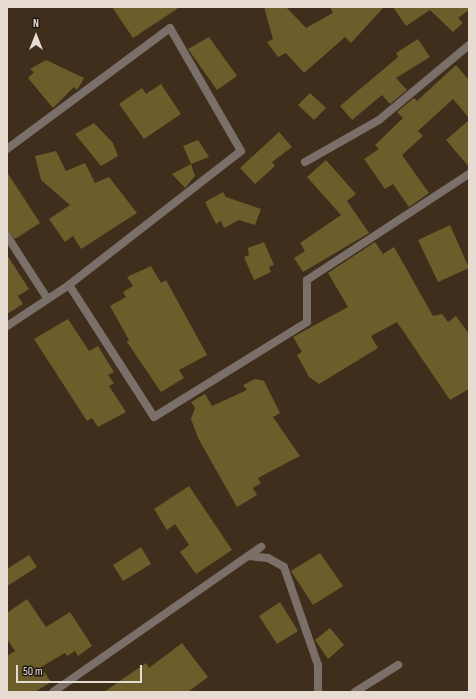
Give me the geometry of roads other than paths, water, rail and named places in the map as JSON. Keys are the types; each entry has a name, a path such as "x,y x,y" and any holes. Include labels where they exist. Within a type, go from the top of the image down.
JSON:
{"street":[{"path":"7,149 170,28 241,151 69,285 47,298 7,326"},
{"path":"305,162 379,120 469,45"},
{"path":"69,285 154,417 307,322 307,280 469,174"},
{"path":"7,236 47,298"},
{"path":"53,692 261,547"},
{"path":"248,556 268,558 284,567 318,665 321,681 318,692"},
{"path":"355,692 398,665"}]}
